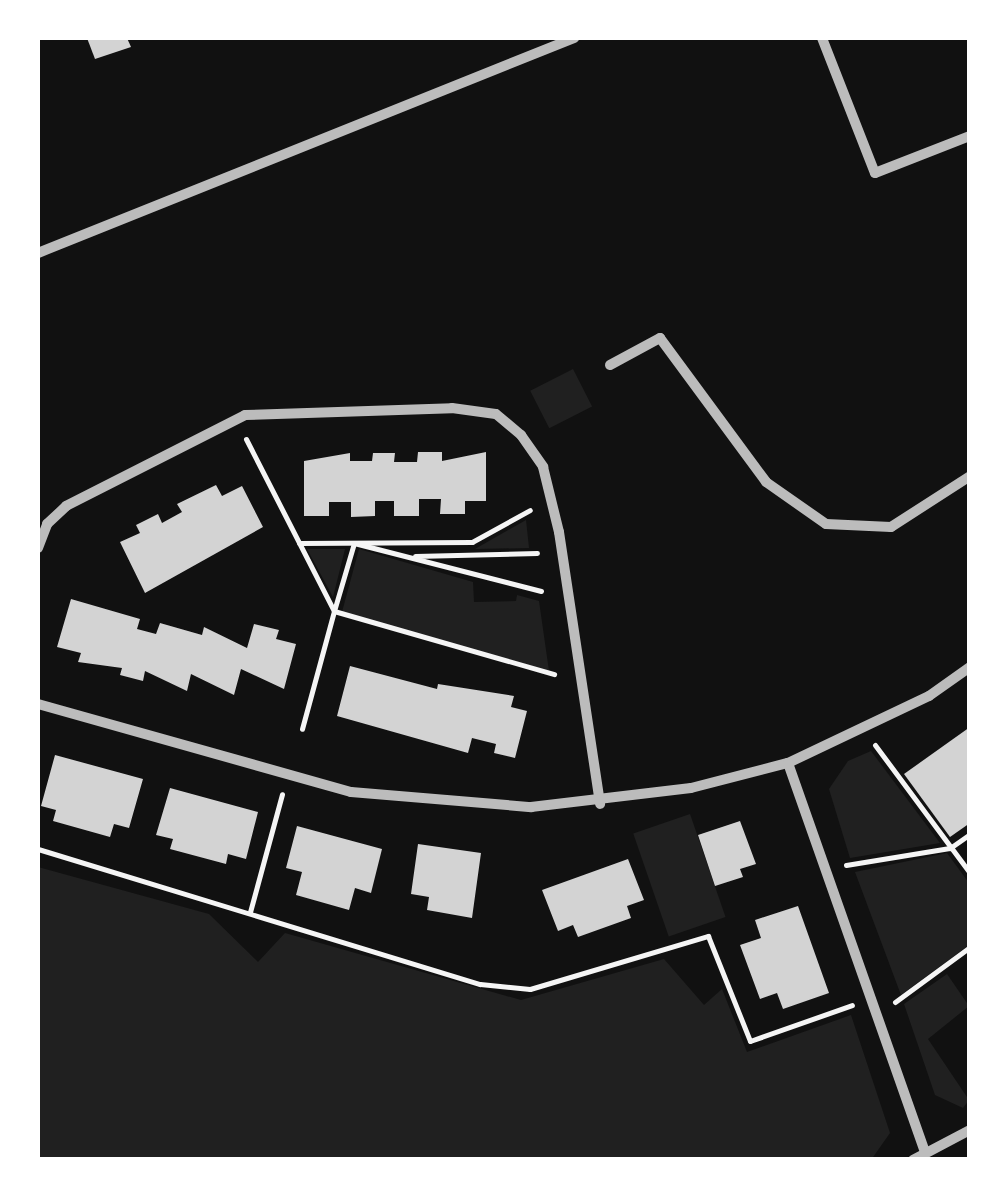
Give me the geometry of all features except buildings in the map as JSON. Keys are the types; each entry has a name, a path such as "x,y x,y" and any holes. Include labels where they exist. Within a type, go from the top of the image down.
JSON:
{"street":[{"path":"38,253 574,38"},
{"path":"822,38 875,173 970,136"},
{"path":"610,365 660,338 766,482 826,524 891,526 970,476"},
{"path":"38,548 48,524 66,506 245,416 452,408 496,414 521,435 543,467 559,532 600,804"},
{"path":"38,704 351,792 440,804 600,804 788,763 929,696 970,667"},
{"path":"788,763 924,1150"},
{"path":"913,1160 924,1150 970,1130"}],"path":[{"path":"246,439 334,611 554,674"},
{"path":"299,543 472,542 530,510"},
{"path":"354,543 541,591"},
{"path":"302,729 354,543"},
{"path":"406,556 537,554"},
{"path":"874,746 970,873"},
{"path":"250,912 284,789"},
{"path":"846,865 950,848 970,834"},
{"path":"38,849 480,984 530,988 708,936 750,1041 852,1005"},
{"path":"895,1002 970,947"}],"shaded area":[{"path":"573,369 592,406 549,428 530,391"},
{"path":"526,520 529,548 475,549"},
{"path":"307,549 345,549 333,597"},
{"path":"359,549 473,582 474,602 516,601 517,595 539,601 549,671 342,612"},
{"path":"871,751 940,843 850,858 829,789 848,761"},
{"path":"690,814 725,917 669,937 633,834"},
{"path":"947,853 969,883 969,945 901,995 855,872"},
{"path":"38,867 209,914 258,962 285,933 521,1000 664,959 704,1005 722,989 747,1052 851,1015 890,1133 871,1160 38,1159"},
{"path":"947,974 969,1006 928,1039 969,1100 963,1108 935,1095 904,1004"}]}
